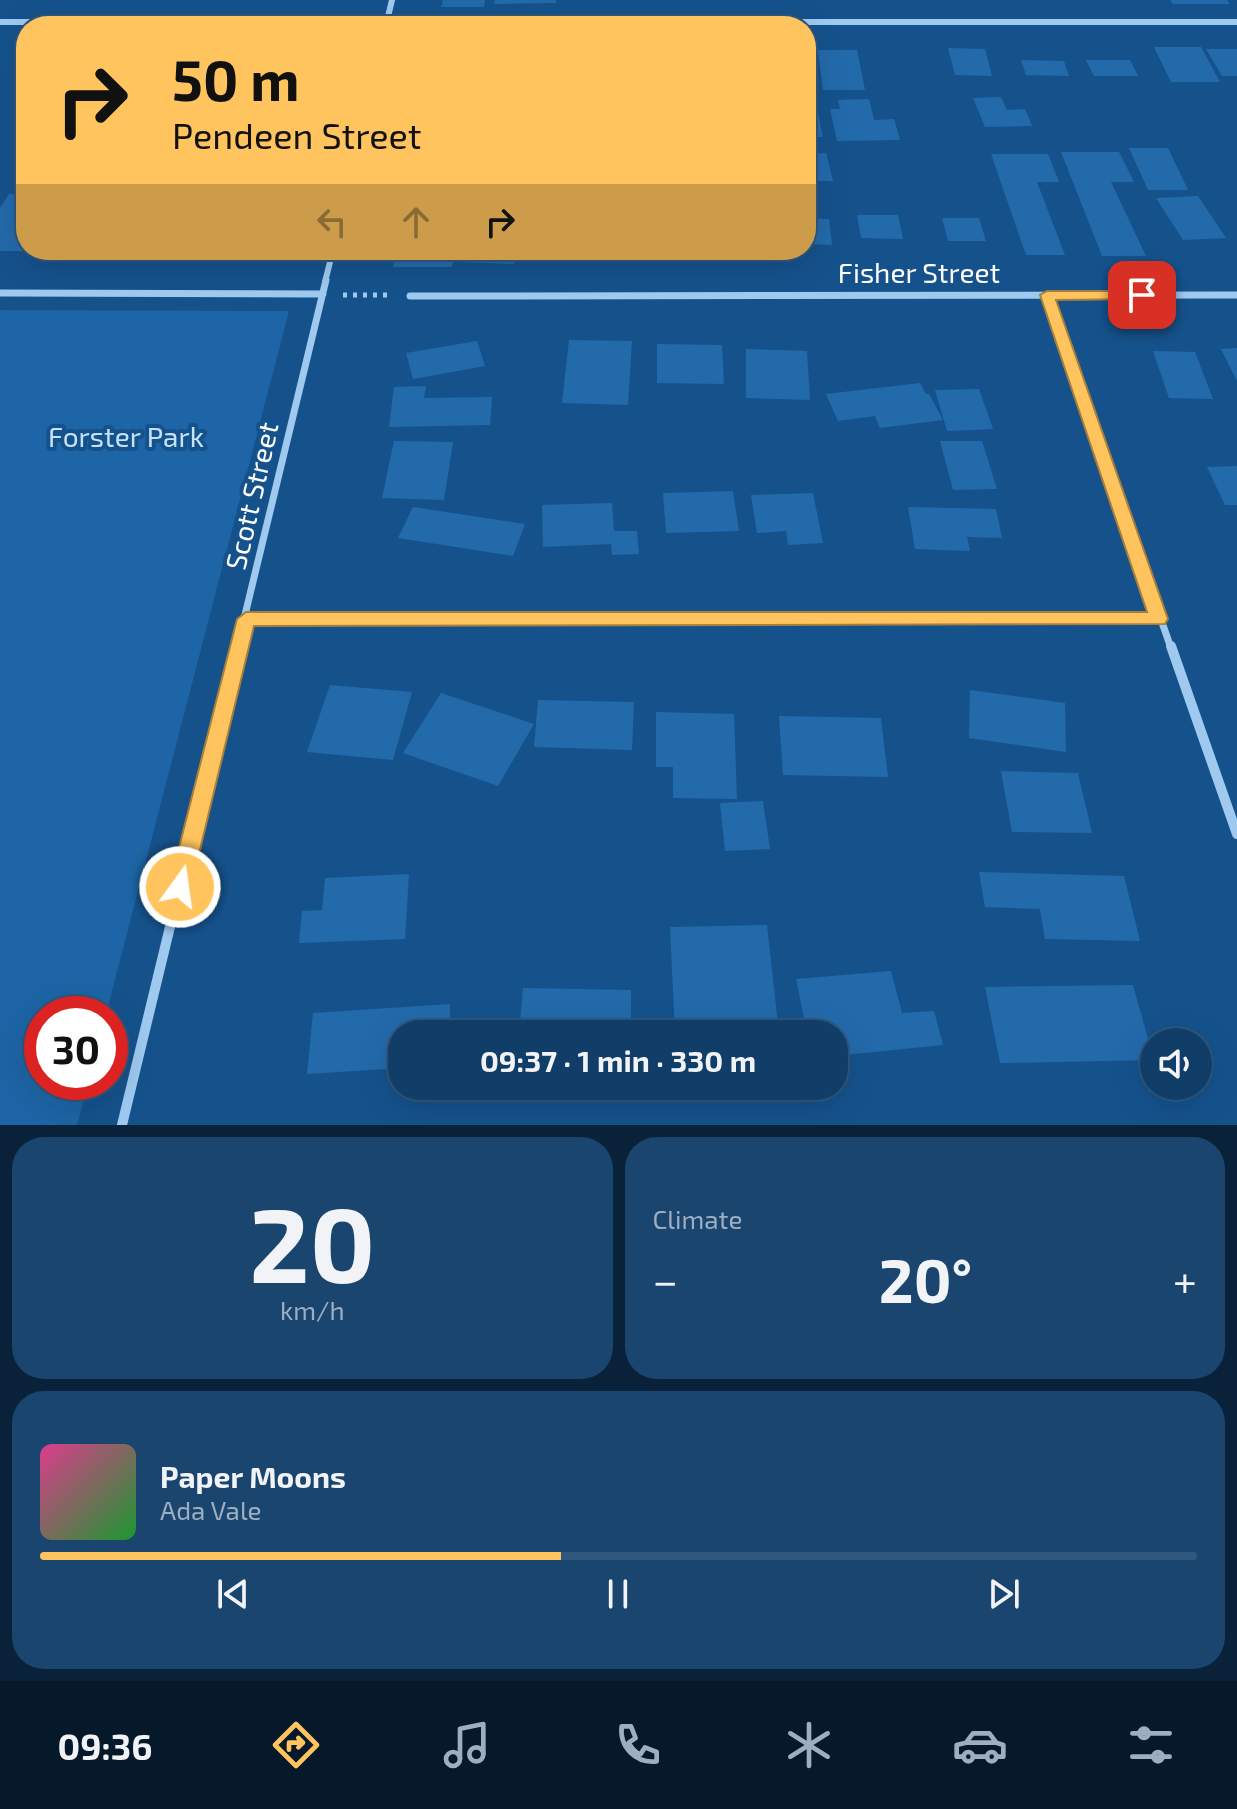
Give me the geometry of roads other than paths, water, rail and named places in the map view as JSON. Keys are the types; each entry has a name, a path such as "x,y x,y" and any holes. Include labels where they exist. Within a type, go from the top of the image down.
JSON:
{"street":[{"path":"816,23 1237,22"},
{"name":"Scott Street","path":"122,1125 331,260"},
{"path":"0,293 323,294"},
{"path":"1047,295 1237,834"},
{"name":"Fisher Street","path":"410,296 1237,295"},
{"path":"246,619 1159,619"}],"park label":[{"name":"Forster Park","path":"126,437"}]}
